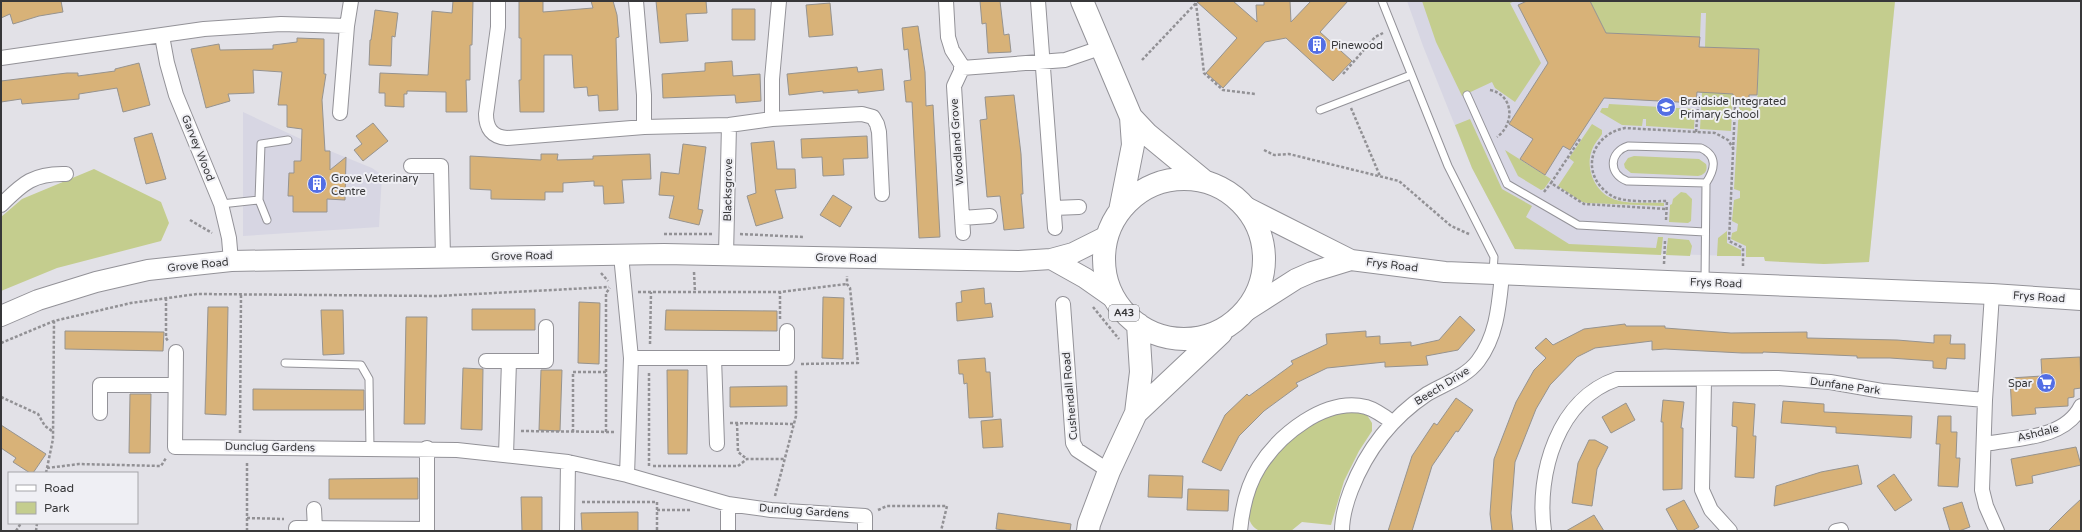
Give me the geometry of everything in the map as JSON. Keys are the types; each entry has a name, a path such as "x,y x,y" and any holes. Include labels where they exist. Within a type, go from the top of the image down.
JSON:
{"main road":[{"name":"A43","path":"1082,1 1103,47 1131,117 1133,145 1120,212"},
{"name":"A43","path":"1131,117 1147,134 1204,181 1226,190 1244,206 1256,224 1264,254 1264,269 1258,291 1246,311 1136,413"},
{"name":"A43","path":"1204,181 1180,179 1157,184 1136,195 1120,212 1107,236 1104,258 1107,279 1115,299 1125,313 1138,324 1159,335 1183,339 1207,336 1229,326"},
{"name":"A43","path":"1088,531 1089,524 1109,471 1136,413 1141,372 1138,324"}],"street":[{"path":"340,113 347,26 351,1"},
{"path":"498,1 498,27 486,109 487,125 493,134 507,138 644,127 729,125 772,119 862,114 871,116 879,127 882,194"},
{"path":"636,1 644,95 644,127"},
{"path":"772,119 772,78 780,1"},
{"path":"946,1 948,37 952,50 960,61 962,68 1043,63 1066,60 1103,47"},
{"path":"1038,1 1055,228"},
{"path":"1,58 242,25 281,24 347,26"},
{"name":"Garvey Wood","path":"162,36 167,63 176,95 221,204 229,238 231,261"},
{"name":"Woodland Grove","path":"962,68 954,86 963,234"},
{"name":"Blacksgrove","path":"726,255 729,125"},
{"path":"410,166 441,166 443,257"},
{"path":"1,204 21,186 34,178 52,174 66,174"},
{"name":"Frys Road","path":"1244,206 1351,260 1445,272 1992,294 2081,300"},
{"path":"1054,208 1079,207"},
{"path":"962,218 990,216"},
{"name":"Grove Road","path":"1,316 38,300 96,282 148,270 231,261 443,257 726,255 1019,261 1051,259 1072,253 1107,236"},
{"path":"621,255 630,358 626,475"},
{"path":"1051,259 1085,278 1115,299"},
{"name":"Frys Road","path":"1246,311 1296,279 1312,272 1351,260"},
{"name":"Beech Drive","path":"1342,531 1345,508 1357,475 1371,449 1392,422 1414,404 1465,373 1479,360 1490,340 1498,317 1497,274"},
{"path":"1992,294 1985,400 1985,444 1982,490 1986,506 1997,531"},
{"name":"Cushendall Road","path":"1063,304 1073,443 1078,450 1109,471"},
{"path":"486,361 546,361 546,327"},
{"path":"630,358 787,358 787,331"},
{"path":"174,447 176,352"},
{"path":"714,358 717,444"},
{"path":"506,455 509,361"},
{"name":"Dunfane Park","path":"1544,531 1544,490 1549,462 1562,429 1572,412 1583,398 1599,387 1617,379 1704,380 1778,378 1830,382 1882,391 1985,400"},
{"path":"1704,380 1702,490 1711,510 1730,531"},
{"path":"100,413 100,385 175,385"},
{"path":"1240,531 1245,500 1256,473 1273,450 1296,428 1324,412 1360,406 1373,410 1392,422"},
{"name":"Ashdale","path":"1985,444 2057,430 2074,419 2081,406"},
{"name":"Dunclug Gardens","path":"174,447 370,449 427,448 568,462 626,475 728,504 771,510 865,516 865,531"},
{"path":"296,528 427,530 427,448"},
{"path":"567,531 568,462"},
{"path":"728,504 728,531"},
{"path":"314,508 315,529"}],"lane":[{"path":"1382,1 1448,166 1494,257 1497,274"},
{"path":"1320,110 1411,75"},
{"path":"1467,95 1507,184 1578,225 1705,232"},
{"path":"267,220 259,200 261,144 288,140"},
{"path":"1705,283 1706,183 1713,172 1714,160 1711,155 1701,148 1628,146 1619,150 1613,160 1614,170 1617,175 1627,181 1706,183"},
{"path":"221,204 259,200"},
{"path":"285,363 360,365 365,370 369,379 370,387 370,449"}],"path":[{"path":"1142,60 1197,2"},
{"path":"1197,2 1204,73 1223,90 1256,94"},
{"path":"1343,74 1375,37 1392,28"},
{"path":"1490,90 1502,95 1506,101 1510,114 1508,125 1503,132 1496,137 1499,144"},
{"path":"1696,132 1699,95"},
{"path":"1348,100 1380,176"},
{"path":"1736,107 1729,241 1743,248 1742,284"},
{"path":"1541,193 1543,193 1551,183 1580,139"},
{"path":"1264,150 1274,155 1289,154 1399,181 1451,226 1475,237"},
{"path":"1551,183 1584,204 1667,209"},
{"path":"190,220 212,232 229,238"},
{"path":"687,270 694,269 695,292"},
{"path":"771,510 795,424 796,364 858,363 850,288 847,284 847,269"},
{"path":"597,270 605,276 612,286"},
{"path":"649,482 650,292 780,292 847,284"},
{"path":"1,343 54,321 131,303 197,294 241,293 437,296 601,288 612,286"},
{"path":"606,432 606,293 612,286"},
{"path":"780,292 780,324 787,331"},
{"path":"241,293 247,531"},
{"path":"166,298 166,338 176,352"},
{"path":"1089,302 1118,338 1120,345"},
{"path":"46,472 53,431 54,321"},
{"path":"573,432 573,372 606,372"},
{"path":"1,397 38,414 45,426 53,431"},
{"path":"716,423 795,424"},
{"path":"737,423 738,452 747,459"},
{"path":"506,431 628,432"},
{"path":"47,468 79,464 161,466 174,447"},
{"path":"649,466 738,466 747,459 785,459"},
{"path":"567,502 657,502 657,531"},
{"path":"865,516 886,506 947,506 942,531"},
{"path":"247,518 288,520 296,528"}],"shaded area":[{"name":"Braidside Integrated Primary School","path":"1407,1 1895,1 1869,262 1824,264 1765,261 1764,257 1515,249 1472,168 1423,46"},
{"path":"243,112 303,140 372,168 382,175 379,227 243,236"}],"green space":[{"path":"1422,1 1515,1 1510,3 1541,63 1515,102 1495,88 1492,82 1462,96 1436,42"},
{"path":"1590,1 1895,1 1869,262 1824,264 1765,261 1764,257 1746,257 1746,246 1731,239 1732,233 1737,231 1738,224 1732,221 1734,200 1740,198 1740,191 1734,189 1739,107 1757,108 1759,49 1721,48 1718,93 1733,94 1731,131 1700,129 1702,93 1697,92 1699,47 1705,47 1706,13 1701,13 1700,37 1606,33"},
{"path":"1609,104 1695,109 1694,129 1646,126 1646,119 1643,119 1642,126 1622,125 1600,112 1602,108 1608,108"},
{"path":"1470,119 1502,189 1532,206 1526,217 1569,244 1656,248 1658,237 1663,237 1661,255 1515,249 1472,168 1455,125"},
{"path":"1592,124 1602,130 1602,134 1594,145 1590,159 1593,179 1600,190 1605,195 1623,202 1664,203 1664,206 1587,203 1582,202 1558,186 1574,162 1569,158"},
{"path":"1505,150 1551,179 1544,189 1541,190 1518,176"},
{"path":"1634,156 1699,159 1706,164 1707,168 1704,173 1698,176 1631,173 1625,168 1624,164 1628,158"},
{"path":"94,169 161,202 169,223 161,241 57,268 1,291 1,217 22,199"},
{"path":"1681,192 1686,193 1692,199 1691,221 1688,223 1669,222 1670,205 1672,204 1673,199"},
{"path":"1727,231 1727,243 1741,250 1741,256 1717,256 1718,238"},
{"path":"1668,238 1689,240 1692,246 1690,256 1666,255"},
{"path":"1346,411 1358,411 1367,415 1372,423 1372,431 1359,451 1344,481 1331,525 1302,522 1291,531 1258,530 1254,527 1251,524 1249,517 1251,501 1257,483 1274,454 1285,442 1298,432 1328,417"}],"building":[{"path":"1,1 61,1 63,12 39,16 13,24 10,14 1,18"},
{"path":"453,1 473,1 472,45 470,45 470,80 466,80 467,112 446,112 446,92 407,91 407,94 404,94 404,107 385,106 385,93 379,93 380,73 428,75 432,11 452,13"},
{"path":"519,1 543,1 543,12 593,8 591,1 613,1 617,15 619,37 616,38 618,110 599,111 598,95 588,96 587,87 574,88 572,55 544,55 544,112 520,112 519,80 521,80 521,38 519,38"},
{"path":"656,1 706,1 707,13 686,14 688,41 660,43"},
{"path":"980,1 1000,1 1004,35 1009,34 1011,52 988,53 986,23 982,24"},
{"name":"Pinewood","path":"1196,1 1233,1 1257,22 1256,5 1264,5 1264,1 1290,1 1291,22 1311,1 1348,1 1320,32 1352,61 1333,81 1286,38 1265,42 1223,88 1206,73 1237,38"},
{"path":"1527,1 1590,1 1606,33 1700,37 1699,47 1759,49 1757,95 1749,95 1749,100 1733,100 1733,94 1697,92 1696,103 1604,98 1570,150 1563,146 1545,175 1520,159 1533,139 1509,124 1548,63 1518,5"},
{"path":"830,3 833,35 809,37 806,5"},
{"path":"732,9 755,9 755,40 732,40"},
{"path":"375,10 398,13 395,37 392,36 391,66 369,65 370,40"},
{"path":"918,26 925,72 926,106 933,105 940,237 919,238 912,102 906,102 904,81 911,80 908,49 904,50 902,28"},
{"path":"297,38 324,39 324,74 326,74 322,100 325,151 330,151 330,170 346,157 345,200 327,199 327,212 293,212 293,196 288,196 289,173 294,173 294,161 301,161 302,129 287,127 287,105 278,105 282,72 253,70 254,93 228,94 230,101 206,108 191,49 219,44 220,50 273,49 273,45 297,42"},
{"path":"732,61 733,76 760,74 761,101 736,103 735,95 663,98 662,74 705,71 705,63"},
{"path":"139,63 150,105 123,112 117,88 79,94 79,99 22,104 21,99 1,102 1,81 67,73 78,73 78,76 115,71 115,69"},
{"path":"857,67 858,72 882,69 884,90 858,93 858,90 823,93 823,91 789,95 787,74"},
{"path":"1014,95 1021,154 1023,194 1021,194 1024,228 1004,230 1000,196 987,197 980,120 987,119 985,97"},
{"path":"373,123 388,141 363,161 354,150 362,144 356,136"},
{"path":"152,133 166,179 146,184 134,138"},
{"path":"867,136 868,158 843,159 844,175 823,176 822,157 802,158 801,139"},
{"path":"774,141 777,169 795,169 796,188 775,190 783,218 756,226 747,196 756,193 751,143"},
{"path":"683,144 706,147 698,209 703,210 699,225 669,218 674,196 659,195 661,172 679,174"},
{"path":"541,154 558,154 557,160 593,159 593,156 650,154 651,179 622,180 624,203 604,204 603,186 594,186 594,181 563,183 563,192 545,192 545,200 491,199 491,190 470,189 470,156 541,160"},
{"path":"833,195 852,207 840,227 820,215"},
{"path":"984,288 985,304 991,303 993,317 957,321 956,303 962,302 961,291"},
{"path":"823,297 844,298 843,359 822,358"},
{"path":"579,302 600,303 599,364 578,363"},
{"path":"208,307 228,307 226,415 205,414"},
{"path":"472,309 535,309 535,330 472,330"},
{"path":"321,310 343,310 344,354 323,355"},
{"path":"666,310 777,311 777,331 665,330"},
{"path":"1460,316 1475,330 1458,350 1426,356 1428,365 1385,367 1385,362 1327,368 1296,383 1298,386 1264,411 1239,436 1221,471 1202,462 1225,415 1247,394 1249,396 1293,364 1291,361 1327,344 1326,334 1366,331 1366,337 1380,336 1380,344 1411,342 1411,346 1439,340"},
{"path":"406,317 427,317 425,424 404,424"},
{"path":"1625,324 1626,326 1665,326 1665,328 1731,333 1807,332 1807,338 1897,340 1934,343 1934,335 1951,335 1950,344 1965,344 1965,359 1947,358 1946,369 1933,368 1933,361 1890,358 1857,358 1857,356 1763,352 1742,353 1665,349 1652,350 1652,341 1595,348 1577,357 1550,385 1536,409 1515,462 1511,513 1513,531 1492,531 1490,514 1494,459 1516,402 1534,370 1546,358 1535,348 1546,338 1553,345 1584,329"},
{"path":"65,331 164,332 163,351 65,349"},
{"name":"Spar","path":"2080,357 2081,388 2074,389 2074,397 2068,398 2068,406 2035,408 2036,414 2012,416 2010,378 2042,376 2041,359"},
{"path":"985,358 986,372 990,372 993,417 969,418 967,383 964,384 963,374 959,374 958,360"},
{"path":"463,368 483,369 482,430 461,429"},
{"path":"541,370 562,370 560,431 539,430"},
{"path":"667,370 688,370 687,454 668,454"},
{"path":"787,386 787,406 730,407 730,387"},
{"path":"253,389 364,390 364,410 253,410"},
{"path":"130,394 151,394 150,453 129,453"},
{"path":"1456,398 1473,410 1458,432 1456,431 1432,466 1412,531 1388,531 1412,456 1434,423 1437,425"},
{"path":"1663,400 1684,402 1681,428 1683,428 1682,489 1663,490 1663,422 1661,422"},
{"path":"1783,401 1824,404 1824,412 1912,416 1911,438 1836,433 1836,427 1781,423"},
{"path":"1733,402 1755,404 1753,436 1756,436 1754,478 1735,477 1737,427 1732,426"},
{"path":"1626,403 1635,420 1611,433 1602,417"},
{"path":"1938,416 1951,416 1951,432 1957,432 1956,458 1960,458 1958,487 1938,486 1940,444 1936,444"},
{"path":"1001,419 1003,447 983,448 981,421"},
{"path":"1,425 46,454 34,472 28,472 13,462 16,458 1,448"},
{"path":"1589,440 1595,440 1608,447 1597,469 1592,506 1572,503 1578,463"},
{"path":"2076,447 2081,465 2032,476 2033,483 2016,486 2011,459"},
{"path":"1858,465 1862,484 1774,506 1776,486 1821,472"},
{"path":"1894,474 1912,500 1895,511 1877,486"},
{"path":"1149,475 1183,476 1182,498 1148,497"},
{"path":"418,478 418,499 329,499 329,479"},
{"path":"1188,489 1229,490 1228,511 1187,510"},
{"path":"521,497 542,497 542,531 522,531"},
{"path":"2081,499 2081,531 2048,531 2066,513"},
{"path":"1684,500 1699,527 1692,531 1678,531 1666,509"},
{"path":"1962,502 1970,527 1959,531 1950,531 1943,508"},
{"path":"638,512 638,531 582,531 581,513"},
{"path":"998,513 1071,524 1070,531 1011,531 996,529"},
{"path":"1594,515 1604,531 1566,531"}],"place":[{"name":"Pinewood","path":"1317,45"},
{"name":"Braidside Integrated Primary School","path":"1666,107"},
{"name":"Grove Veterinary Centre","path":"317,184"},
{"name":"Spar","path":"2046,383"}]}
